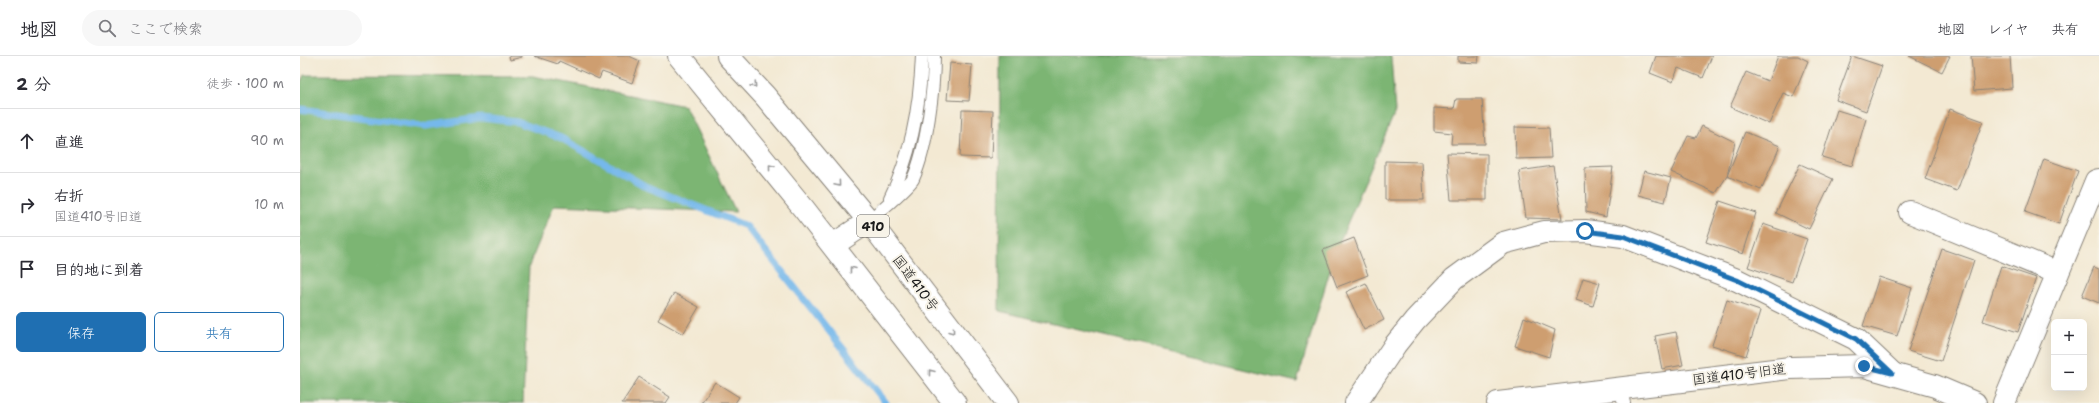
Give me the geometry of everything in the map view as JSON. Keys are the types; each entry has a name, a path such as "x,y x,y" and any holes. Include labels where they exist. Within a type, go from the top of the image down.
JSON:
{"main road":[{"path":"679,56 833,245 955,403"},
{"name":"国道410号","path":"728,56 765,96 869,221 1008,403"},
{"path":"2004,403 2096,181 2099,180"},
{"path":"1910,212 2058,273"},
{"path":"833,245 869,221"},
{"path":"1356,403 1395,345 1415,320 1454,279 1503,243 1544,232 1585,231 1623,236 1730,278 1856,339 1892,373"},
{"name":"国道410号旧道","path":"1498,403 1622,396 1790,368 1864,366 1935,386 1975,403"}],"lane":[{"path":"887,204 901,172 916,119 922,56"},
{"path":"869,221 912,180 928,118 934,78 934,56"}],"green space":[{"path":"1000,56 1391,56 1395,112 1336,250 1297,382 999,311"},
{"path":"304,75 533,76 685,106 736,212 554,205 529,266 523,403 300,403 300,84"}],"building":[{"path":"509,56 522,56 522,57 510,60"},
{"path":"534,56 629,56 640,61 632,83 602,72 599,79 559,61 558,64"},
{"path":"1458,56 1479,56 1478,63 1458,62"},
{"path":"1656,56 1712,56 1703,78 1678,68 1673,82 1650,73"},
{"path":"1778,56 1798,56 1808,61 1793,97 1783,93 1769,124 1730,107 1746,72 1768,81"},
{"path":"1852,56 1882,66 1866,111 1836,100"},
{"path":"1909,56 1950,56 1942,72"},
{"path":"1971,56 2010,56 2012,88 1974,91"},
{"path":"950,63 972,65 969,101 947,100"},
{"path":"1456,99 1482,99 1485,144 1451,144 1452,133 1434,131 1434,108 1454,109"},
{"path":"1950,109 1983,121 1957,191 1925,179"},
{"path":"962,110 993,111 991,158 960,157"},
{"path":"1837,110 1866,119 1852,166 1822,157"},
{"path":"1702,126 1735,142 1727,176 1716,193 1671,172 1688,136 1696,138"},
{"path":"1515,127 1549,128 1551,158 1516,159"},
{"path":"1745,132 1780,146 1761,190 1727,176"},
{"path":"1447,153 1487,154 1487,200 1451,200"},
{"path":"2044,159 2078,171 2059,224 2025,212"},
{"path":"1385,161 1422,162 1424,200 1385,200"},
{"path":"1800,164 1833,179 1809,229 1776,213"},
{"path":"1553,166 1562,219 1526,218 1519,171"},
{"path":"1613,167 1606,217 1586,212 1585,168"},
{"path":"1644,171 1671,178 1665,202 1638,195"},
{"path":"1720,201 1756,213 1743,254 1706,242"},
{"path":"1763,224 1807,239 1792,282 1748,267"},
{"path":"1354,238 1368,275 1337,287 1323,250"},
{"path":"1942,249 1974,260 1941,361 1908,351"},
{"path":"2001,266 2036,278 2018,332 1983,321"},
{"path":"2094,267 2099,269 2099,303 2082,296"},
{"path":"1879,277 1912,288 1897,336 1863,326"},
{"path":"1583,278 1600,283 1593,306 1576,300"},
{"path":"1366,283 1384,320 1364,330 1346,292"},
{"path":"674,293 699,307 683,334 658,320"},
{"path":"1727,300 1760,311 1746,356 1712,345"},
{"path":"1524,317 1555,330 1549,357 1515,346"},
{"path":"1676,332 1683,365 1662,369 1655,336"},
{"path":"639,377 670,397 666,403 622,403"},
{"path":"715,382 739,397 735,403 701,403"}],"waterway":[{"path":"300,109 426,126 481,118 517,122 561,138 647,187 746,226 886,403"}],"route":[{"path":"1585,231 1623,236 1737,280 1856,339 1892,373 1864,366"}]}
